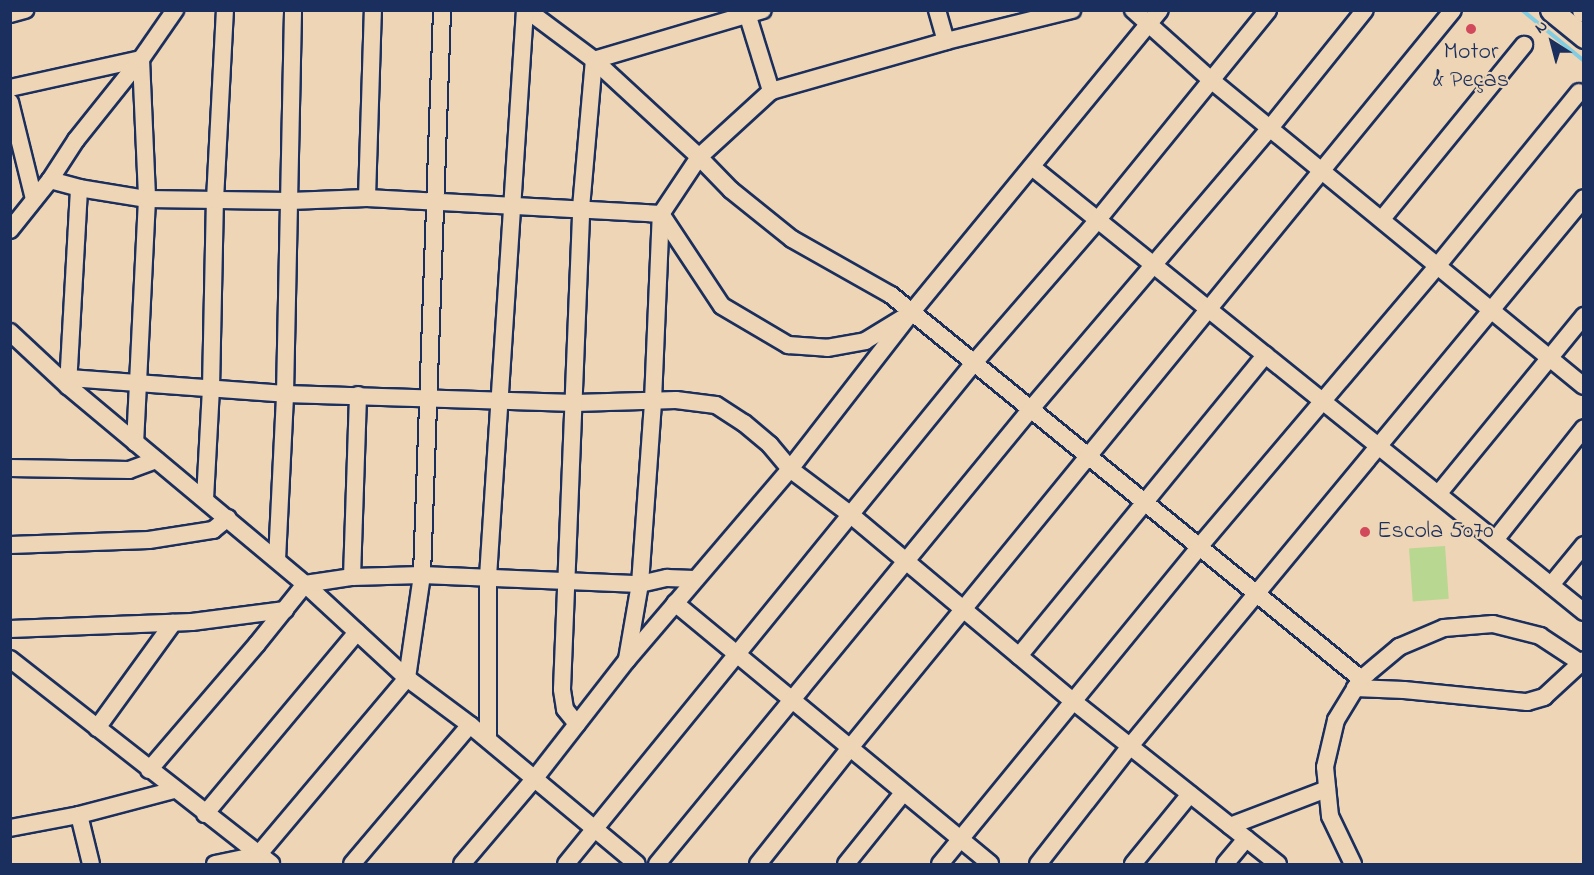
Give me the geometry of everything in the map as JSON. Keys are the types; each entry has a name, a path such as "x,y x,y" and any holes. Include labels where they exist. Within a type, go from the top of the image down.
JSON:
{"main road":[{"path":"1551,10 1584,37"}],"street":[{"path":"10,14 25,10"},
{"path":"10,230 50,180 76,140 141,59 175,10"},
{"path":"205,500 211,388 215,200 225,10"},
{"path":"277,560 285,394 293,10"},
{"path":"367,198 373,10"},
{"path":"215,864 265,860 407,678 422,575 442,10"},
{"path":"526,10 594,60 699,157 731,190 792,239 891,295 911,314 1257,595 1358,683 1404,690 1527,702 1544,697 1583,662 1540,636 1493,624 1444,628 1398,646 1358,683 1336,720 1325,767 1330,816 1353,864"},
{"path":"488,740 488,578 526,10"},
{"path":"937,10 946,41"},
{"path":"627,660 640,584 653,401 661,214 699,157 771,91 946,41 1072,10"},
{"path":"1133,10 1211,80 1584,386"},
{"path":"462,864 535,778 694,579 790,469 911,314 1160,10"},
{"path":"566,864 973,364 1096,222 1268,10"},
{"path":"657,864 1030,410 1270,128 1365,10"},
{"path":"758,864 849,749 1453,10"},
{"path":"594,60 752,12 771,91"},
{"path":"1382,219 1524,45"},
{"path":"10,88 141,59"},
{"path":"135,442 140,383 147,199 141,59"},
{"path":"577,724 565,709 562,689 581,208 594,60"},
{"path":"940,864 1199,547 1438,265 1579,92"},
{"path":"10,102 17,160 34,199"},
{"path":"1032,167 1096,222 1439,493 1584,612"},
{"path":"50,180 80,188 147,199 290,201 367,198 661,214"},
{"path":"69,382 80,188"},
{"path":"1038,864 1131,745 1584,198"},
{"path":"661,214 722,306 788,345 826,348 865,341 911,314"},
{"path":"1439,493 1584,316"},
{"path":"10,332 156,460 305,584 407,678 470,725 637,864"},
{"path":"1019,656 1265,355"},
{"path":"69,382 140,383 285,394 575,403 676,400 716,405 761,437 790,469 851,515 1073,701 1278,864"},
{"path":"352,577 358,395"},
{"path":"1496,540 1584,428"},
{"path":"10,468 129,470 156,460"},
{"path":"10,545 148,540 213,530 228,518"},
{"path":"1551,585 1584,545"},
{"path":"149,770 305,584 352,577 422,575 640,584 667,578 694,579"},
{"path":"675,603 990,864"},
{"path":"10,629 173,623 285,610"},
{"path":"97,728 173,623"},
{"path":"205,814 357,632"},
{"path":"10,659 265,860"},
{"path":"352,864 470,725"},
{"path":"1230,826 1327,789"},
{"path":"10,828 79,815 174,790"},
{"path":"846,864 903,793"},
{"path":"1133,864 1190,794"},
{"path":"79,815 92,864"},
{"path":"1226,864 1246,839"}],"green space":[{"path":"1445,546 1449,599 1413,601 1409,549"}],"waterway":[{"path":"1522,10 1584,61"}],"place":[{"name":"Motor & Peças","path":"1471,29"},
{"name":"Escola 5070","path":"1365,532"}]}
